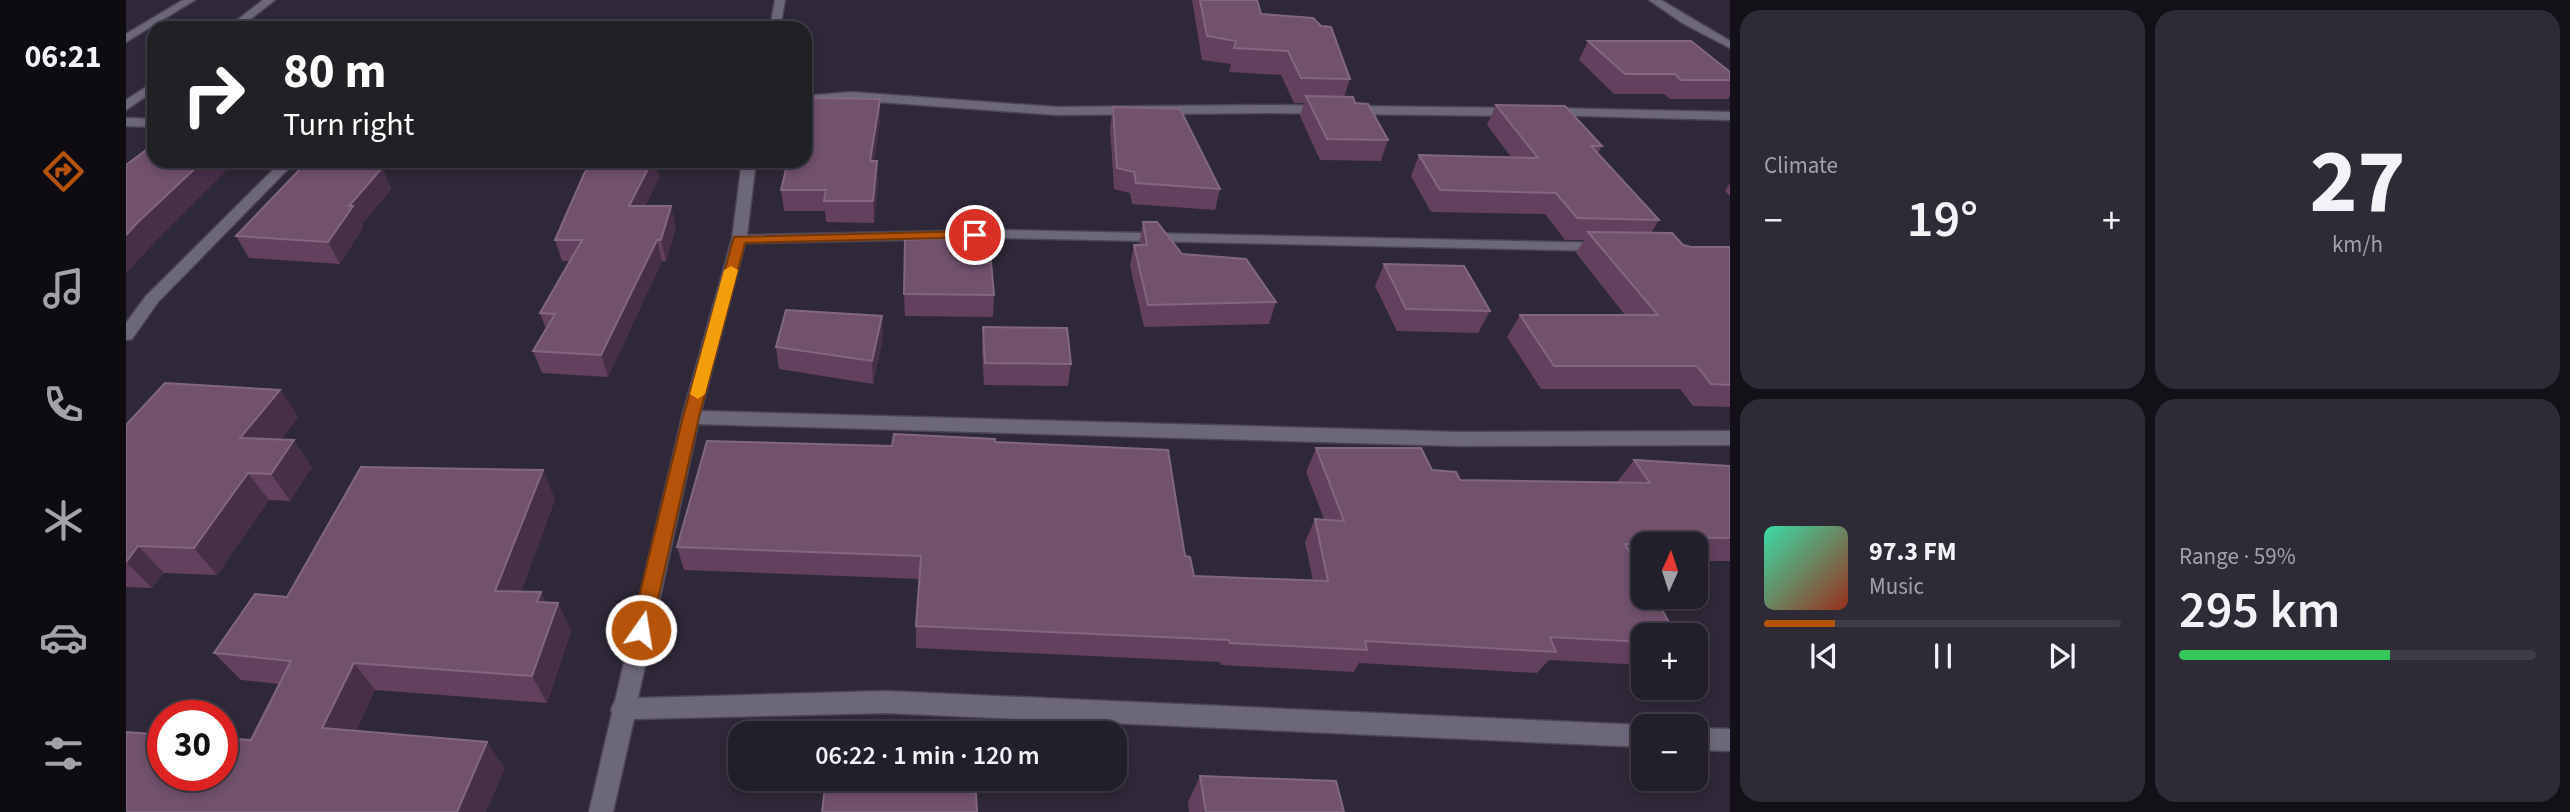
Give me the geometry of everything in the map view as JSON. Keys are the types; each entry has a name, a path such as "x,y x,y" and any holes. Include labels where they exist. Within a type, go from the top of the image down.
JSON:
{"street":[{"path":"156,21 190,0"},
{"path":"242,21 270,0"},
{"path":"776,21 780,0"},
{"path":"1654,0 1730,45"},
{"path":"126,39 147,26"},
{"path":"126,106 147,91"},
{"path":"812,99 851,96 1057,111 1267,109 1730,116"},
{"path":"126,122 147,123"},
{"path":"126,335 152,299 282,168"},
{"path":"601,812 622,709 691,417 739,239 748,168"},
{"path":"739,239 1001,234 1620,247"},
{"path":"691,417 1459,439 1730,438"},
{"path":"622,709 886,702 1631,735"},
{"path":"1708,739 1730,740"}],"building":[{"path":"1200,0 1257,0 1261,14 1313,18 1321,26 1331,27 1350,79 1301,78 1288,51 1234,48 1236,41 1207,36"},
{"path":"1588,41 1691,41 1730,72 1730,80 1681,80 1675,74 1625,74"},
{"path":"1306,96 1353,97 1355,103 1368,104 1388,140 1327,139"},
{"path":"812,98 880,99 870,161 877,161 873,201 824,201 826,190 781,190 786,168 812,168"},
{"path":"1496,105 1565,106 1602,146 1591,146 1659,220 1577,218 1556,193 1440,190 1419,155 1538,158"},
{"path":"1113,107 1180,109 1220,189 1136,183 1134,172 1117,168"},
{"path":"147,149 147,168 196,168 126,235 126,165"},
{"path":"301,168 382,168 349,206 353,206 328,242 236,236"},
{"path":"588,168 648,168 629,206 671,206 661,240 657,240 601,355 533,351 555,314 540,313 582,240 555,240"},
{"path":"1143,222 1157,222 1182,254 1246,259 1276,302 1148,305 1134,245 1147,245"},
{"path":"1588,232 1672,233 1683,245 1691,247 1730,247 1730,385 1711,384 1697,366 1554,366 1520,315 1658,315"},
{"path":"947,238 952,249 990,250 994,295 904,294 905,240"},
{"path":"1384,264 1464,266 1490,311 1406,309"},
{"path":"786,310 882,316 872,361 776,347"},
{"path":"983,327 1067,328 1071,364 985,363"},
{"path":"165,383 280,390 240,438 294,440 271,474 248,473 194,548 138,546 126,562 126,425"},
{"path":"894,434 1168,450 1185,556 1190,557 1194,576 1328,581 1315,519 1344,521 1316,448 1421,448 1432,470 1456,472 1460,480 1650,483 1634,460 1730,466 1730,538 1708,538 1708,532 1631,532 1631,544 1625,544 1631,555 1631,609 1662,609 1669,623 1631,623 1631,641 1550,637 1556,652 1365,641 1367,650 1230,643 1229,640 916,626 921,556 677,547 707,441 892,446"},
{"path":"361,467 543,470 495,591 541,592 537,602 558,603 532,676 354,663 322,728 487,742 457,812 126,812 126,732 147,734 147,791 238,791 238,739 251,740 291,661 214,653 255,594 287,597"},
{"path":"1200,776 1336,781 1344,812 1206,812"},
{"path":"825,791 976,793 977,812 822,812"}],"slow traffic":[{"path":"698,394 731,270"}],"route":[{"path":"641,630 691,417 739,239 975,235"}]}
